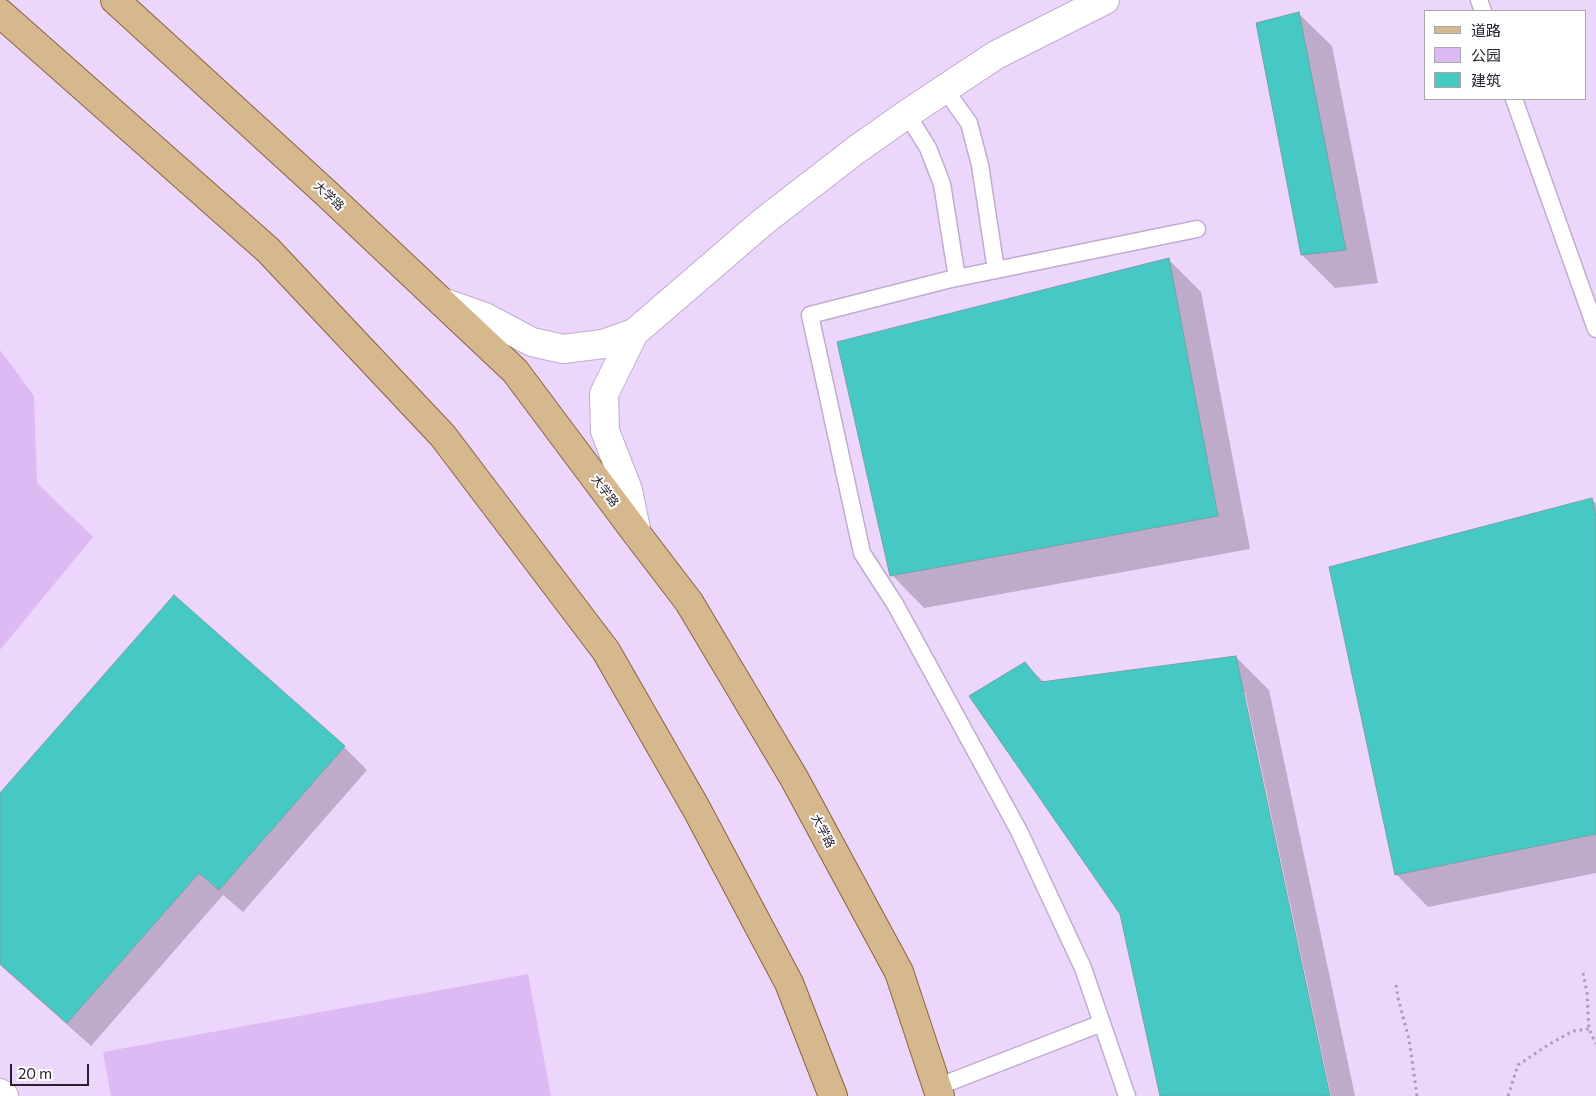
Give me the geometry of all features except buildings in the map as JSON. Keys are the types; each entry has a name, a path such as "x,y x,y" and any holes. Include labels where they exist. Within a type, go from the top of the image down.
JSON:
{"main road":[{"name":"大学路","path":"115,0 325,192 515,371 689,602 799,786 899,972 939,1092"},
{"path":"0,12 268,250 443,436 606,651 696,808 788,983 832,1096"}],"street":[{"path":"442,302 485,317 532,342 563,349 603,344 634,333 764,221 856,150 944,88 996,55 1105,0"},
{"path":"634,333 604,394 605,431 628,490 637,534"},
{"path":"0,1093 4,1096"}],"lane":[{"path":"944,88 969,123 980,165 996,270"},
{"path":"1514,100 1596,329"},
{"path":"907,114 928,148 942,184 957,278"},
{"path":"1127,1096 1083,968 1019,831 895,604 862,553 810,315 957,278 1197,229"},
{"path":"939,1092 1102,1023"}],"path":[{"path":"1583,974 1587,993 1589,1029 1596,1044"},
{"path":"1396,985 1409,1039 1417,1096"},
{"path":"1514,1096 1509,1094 1518,1065 1573,1031 1589,1029"}],"green space":[{"path":"0,350 34,396 37,483 93,537 0,650"},
{"path":"528,974 551,1096 111,1096 103,1052"}]}
